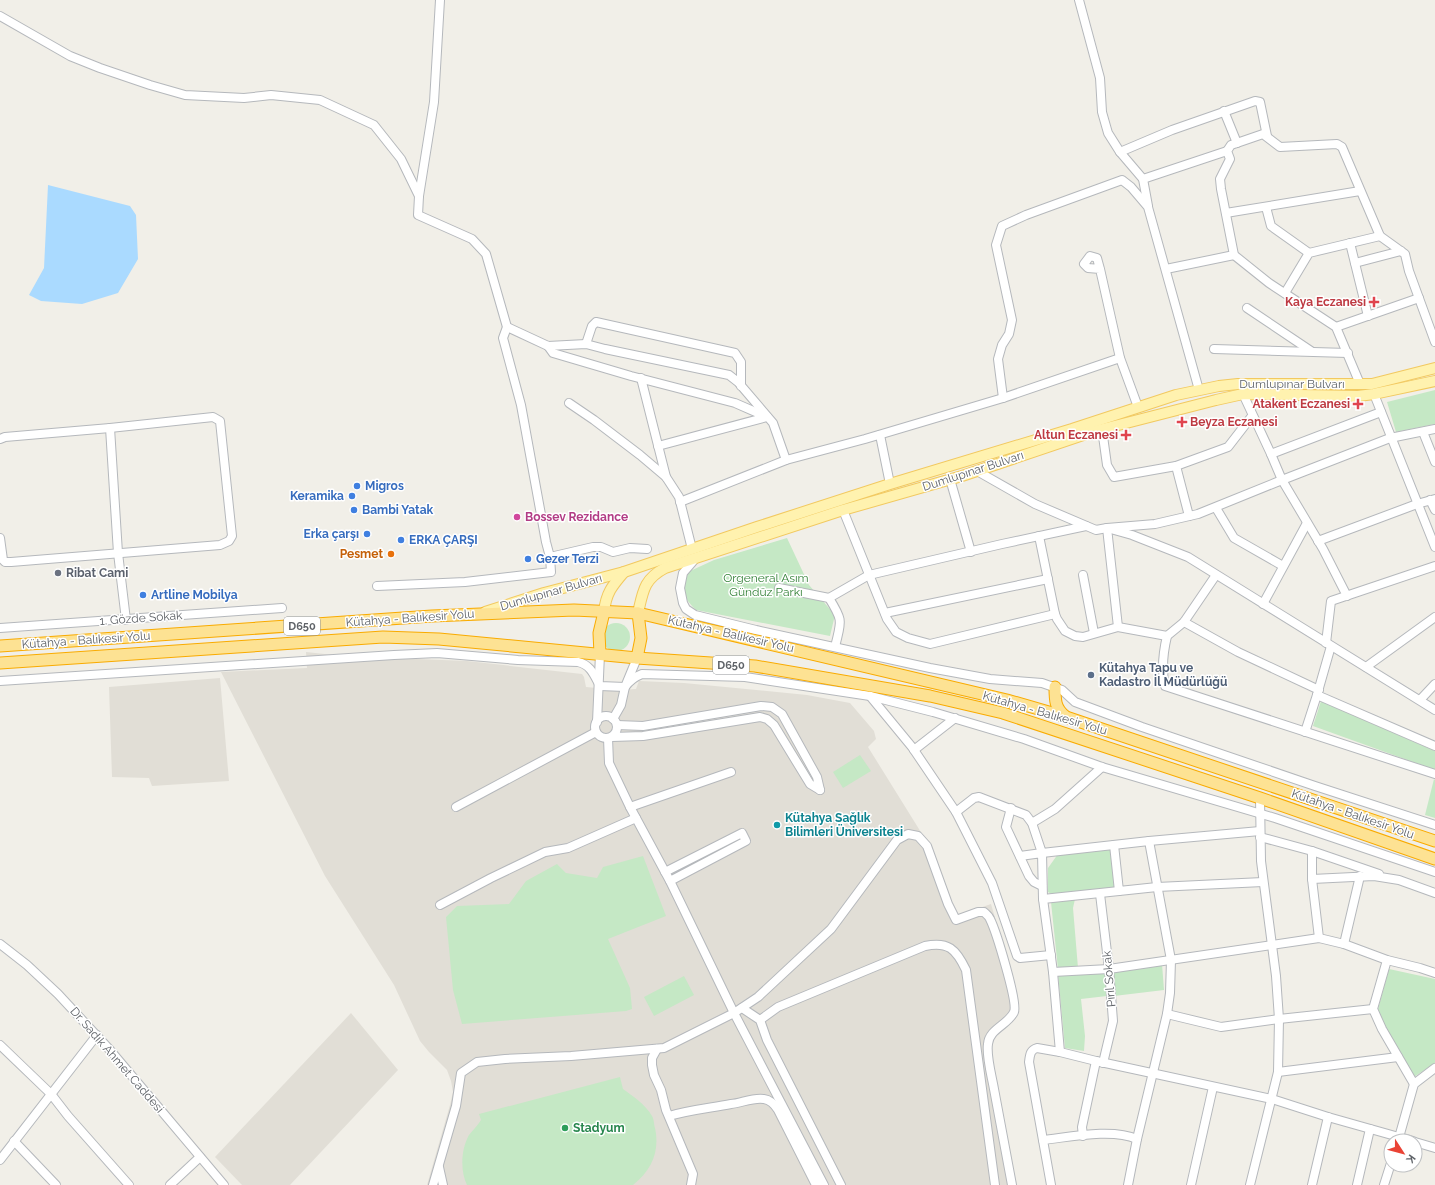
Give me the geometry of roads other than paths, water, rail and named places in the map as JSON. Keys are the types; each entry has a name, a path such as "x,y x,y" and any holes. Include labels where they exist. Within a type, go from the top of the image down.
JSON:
{"highway":[{"name":"Kütahya - Balıkesir Yolu","path":"0,646 479,614 574,610 638,613 1000,698 1066,717 1435,841"},
{"path":"600,654 599,633 604,612"},
{"path":"635,662 641,638 638,613"},
{"name":"Kütahya - Balıkesir Yolu","path":"0,662 383,637 439,638 492,643 600,654 635,662 755,666 930,696 1003,713 1260,798 1435,859"},
{"path":"1055,687 1058,710 1066,717"}],"main road":[{"name":"Dumlupınar Bulvarı","path":"638,613 644,589 651,576 694,553 757,526 1176,395 1219,386 1238,384 1360,384 1383,382 1435,368"},
{"name":"Dumlupınar Bulvarı","path":"479,614 544,593 694,553 977,471 1102,429 1216,400 1243,394 1358,396 1435,381"},
{"name":"Dumlupınar Bulvarı","path":"604,612 606,599 612,586 624,572"}],"street":[{"path":"377,586 465,582 551,572 550,557 521,405 503,338 507,326 486,254 472,239 418,215 419,196 434,102 440,0"},
{"path":"1079,0 1100,78 1102,112 1108,133 1120,152 1144,179 1148,207 1199,390"},
{"path":"0,16 70,56 100,68 185,95 244,98 271,96 320,100 374,125 401,158 419,196"},
{"path":"1120,152 1172,130 1255,101 1260,102 1267,136"},
{"path":"1224,111 1237,143"},
{"path":"1144,179 1227,151 1231,145 1263,134 1280,147 1337,144 1342,147 1380,236 1405,254 1435,342"},
{"path":"1227,151 1230,159 1220,179 1234,255 1268,282 1336,327 1360,384"},
{"path":"1003,398 998,360 1002,345 1009,334 1012,320 996,245 1002,226 1026,215 1122,180 1131,187 1148,207"},
{"path":"1226,213 1360,191"},
{"path":"1266,207 1271,226 1309,253"},
{"path":"1285,293 1309,253 1380,236"},
{"path":"1350,243 1368,316"},
{"path":"1355,263 1401,252"},
{"path":"1166,269 1234,255"},
{"path":"1100,269 1120,358 1138,407"},
{"path":"1336,327 1419,298"},
{"path":"1247,308 1312,352"},
{"path":"586,344 592,326 596,322 735,353 741,362 741,386"},
{"path":"507,326 548,346 553,353 735,403 767,417"},
{"path":"548,346 586,344 729,375 741,386 773,423 786,460"},
{"path":"1214,349 1348,353"},
{"path":"680,502 786,460 880,435 1003,398 1120,358"},
{"path":"641,378 666,477"},
{"path":"1243,394 1282,480 1318,541 1347,596"},
{"path":"1374,394 1390,438 1435,547"},
{"path":"569,403 666,477 679,496 694,553 683,573 680,588 683,603 686,609 695,615 835,648 990,679 1042,683 1062,690 1075,702 1135,724 1315,786 1435,825"},
{"path":"1271,454 1380,412"},
{"path":"1102,429 1107,465 1114,477 1176,466 1228,447 1252,416"},
{"path":"0,439 6,437 212,417 220,421 232,536 229,541 220,546 5,562 1,553 0,538"},
{"path":"658,446 767,417"},
{"path":"110,428 118,553 126,620"},
{"path":"977,471 1035,504 1096,530 1155,524 1216,508 1282,480 1390,438 1435,429"},
{"path":"1423,432 1435,462"},
{"path":"880,435 890,484"},
{"path":"1176,466 1189,516"},
{"path":"950,479 971,552"},
{"path":"1318,541 1417,504 1432,500 1435,510"},
{"path":"1216,508 1234,538 1283,566"},
{"path":"843,510 887,619 896,632 908,638 930,644 1055,614"},
{"path":"1263,604 1307,523"},
{"path":"779,588 829,598 869,575 1086,526"},
{"path":"1107,528 1132,535 1188,557 1435,710"},
{"path":"1107,528 1118,627"},
{"path":"1039,536 1055,614 1065,631 1074,636 1083,637 1118,627 1167,636"},
{"path":"550,557 593,547 601,547 613,552 630,548 647,549"},
{"path":"1305,732 1318,692 1329,644 1331,601 1435,566"},
{"path":"1082,575 1094,633"},
{"path":"1216,575 1184,622 1167,636 1163,654 1162,674 1165,686 1435,774"},
{"path":"885,613 1048,579"},
{"path":"829,598 841,620 835,648"},
{"name":"1. Gözde Sokak","path":"0,628 282,608"},
{"path":"1366,667 1435,617"},
{"path":"1184,622 1238,652 1318,692 1435,746"},
{"path":"0,681 394,654 437,653 518,660 578,662 590,667 600,686"},
{"path":"597,722 606,716 615,722 643,726 761,706 772,707 782,714 785,719 817,777 820,790 810,784 774,725 767,719 760,717 643,736 610,738 601,737 596,732 600,686 600,654"},
{"path":"635,662 642,674"},
{"path":"635,662 625,687 622,705 615,722 616,732 610,738 609,763 630,807 670,881 734,1013 824,1185"},
{"path":"600,686 625,687 636,676 642,674 745,677 870,696 955,718 1024,739 1102,767 1260,818 1275,818 1435,872"},
{"path":"1420,700 1435,684"},
{"path":"870,696 914,750 956,812 992,883 1017,956 1020,958 1051,955"},
{"path":"914,750 955,718"},
{"path":"456,807 596,732"},
{"path":"1032,823 1055,809 1102,767"},
{"path":"630,807 731,772"},
{"path":"956,812 974,798 979,797 1026,814 1032,823 1042,852 1043,899 1053,972 1060,1052"},
{"path":"1250,1185 1278,1072 1280,1018 1272,945 1260,861 1260,798"},
{"path":"1011,808 1006,827 1029,876 1034,882 1042,886"},
{"path":"440,905 545,852 568,848 636,818"},
{"path":"665,872 742,833 746,841 670,881"},
{"path":"433,1185 456,1106 461,1072 477,1062 664,1048 734,1013 758,997 831,929 898,840 908,834 918,836 927,846 948,904 956,920 978,912 984,912 990,918 1005,963 1015,1004 1014,1012 1008,1020 993,1033 989,1038 987,1045 990,1069 1012,1185"},
{"path":"1020,856 1042,852 1149,841 1260,834 1435,893"},
{"path":"1128,1185 1137,1139 1167,1014 1170,993 1171,960 1149,841"},
{"path":"1114,845 1119,891"},
{"path":"1312,851 1312,879 1319,938"},
{"path":"1344,944 1360,876"},
{"path":"1312,879 1374,876 1399,880"},
{"path":"1043,899 1157,887 1263,882"},
{"name":"Pırıl Sokak","path":"1083,1136 1082,1127 1113,1021 1109,969 1100,894"},
{"path":"1053,972 1109,969 1319,938 1344,944 1387,960 1435,973"},
{"name":"Dr. Sadık Ahmet Caddesi","path":"0,944 27,965 58,994 115,1054 224,1185"},
{"path":"760,1020 778,1007 925,946 936,944 946,946 953,950 960,957 966,970 996,1185"},
{"path":"1387,960 1373,1010 1382,1029 1414,1084"},
{"path":"742,1008 760,1020 767,1040 841,1185"},
{"path":"1167,1014 1221,1026 1280,1018 1373,1010"},
{"path":"0,1160 97,1035"},
{"path":"1,1047 51,1094 68,1116 129,1185"},
{"path":"1051,1185 1029,1062 1030,1053 1037,1048 1272,1099 1383,1134"},
{"path":"657,1049 652,1058 652,1065 669,1116 693,1174 691,1185"},
{"path":"1278,1072 1398,1057"},
{"path":"1400,1133 1414,1084 1435,1068"},
{"path":"1191,1185 1214,1087"},
{"path":"669,1116 686,1111 731,1104 757,1098 769,1100 778,1110 816,1185"},
{"path":"1312,1185 1328,1117"},
{"path":"1357,1185 1370,1129"},
{"path":"1043,1140 1119,1134 1128,1135 1137,1139"},
{"path":"14,1141 56,1185"},
{"path":"1423,1144 1435,1148"},
{"path":"170,1185 200,1157"},
{"path":"438,1166 443,1185"},
{"path":"1384,1185 1388,1173"}],"water":[{"path":"48,185 130,206 136,215 138,259 118,293 82,304 41,301 29,295 44,268"}],"place":[{"name":"Kaya Eczanesi","path":"1374,302"},
{"name":"Atakent Eczanesi","path":"1358,404"},
{"name":"Beyza Eczanesi","path":"1182,422"},
{"name":"Altun Eczanesi","path":"1126,435"},
{"name":"Migros","path":"357,486"},
{"name":"Keramika","path":"352,496"},
{"name":"Bambi Yatak","path":"354,510"},
{"name":"Bossev Rezidance","path":"517,517"},
{"name":"Erka çarşı","path":"367,534"},
{"name":"ERKA ÇARŞI","path":"401,540"},
{"name":"Pesmet","path":"391,554"},
{"name":"Gezer Terzi","path":"528,559"},
{"name":"Ribat Cami","path":"58,573"},
{"name":"Artline Mobilya","path":"143,595"},
{"name":"Kütahya Tapu ve Kadastro İl Müdürlüğü","path":"1091,675"},
{"name":"Kütahya Sağlık Bilimleri Üniversitesi","path":"777,825"},
{"name":"Stadyum","path":"565,1128"}],"park label":[{"name":"Orgeneral Asım Gündüz Parkı","path":"766,585"}]}
